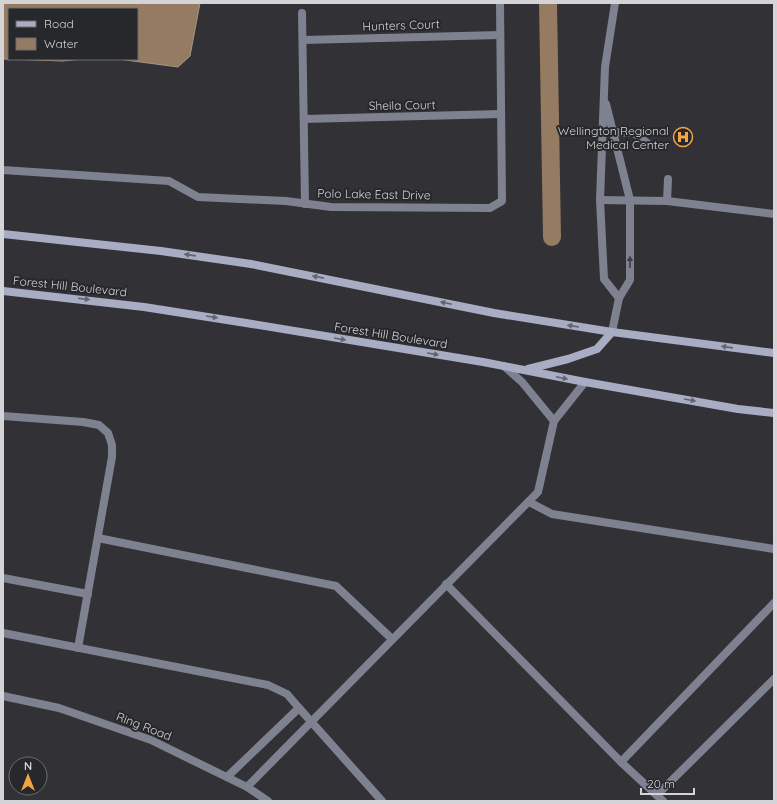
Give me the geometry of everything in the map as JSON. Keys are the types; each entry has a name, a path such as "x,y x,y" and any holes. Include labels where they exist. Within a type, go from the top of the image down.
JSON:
{"main road":[{"path":"3,234 161,251 251,264 494,313 612,332 774,353"},
{"name":"Forest Hill Boulevard","path":"3,291 144,307 246,323 504,366 738,409 774,413"},
{"path":"524,370 568,360 597,349 612,332"}],"street":[{"name":"Polo Lake East Drive","path":"3,170 169,181 198,197 286,201 331,207 490,208 502,201 500,3"},
{"path":"615,3 605,67 600,200 604,279 619,298"},
{"path":"302,13 305,204"},
{"name":"Hunters Court","path":"303,40 500,35"},
{"path":"604,91 612,132 630,200 630,280 619,298 612,332"},
{"name":"Sheila Court","path":"304,119 501,114"},
{"path":"612,132 634,133 651,146"},
{"path":"667,201 668,179"},
{"path":"600,200 667,201 774,214"},
{"path":"504,366 522,382 554,421"},
{"path":"247,787 538,492 554,421 585,382"},
{"path":"3,416 83,422 99,425 108,433 112,445 112,457 78,648"},
{"path":"529,502 552,514 774,549"},
{"path":"98,538 336,586 392,639"},
{"path":"3,578 88,594"},
{"path":"446,584 621,762 660,798 774,679"},
{"path":"621,762 774,603"},
{"path":"3,633 268,685 287,694 382,801"},
{"name":"Ring Road","path":"3,696 59,708 151,740 247,787 268,801"},
{"path":"226,777 299,708"}],"water":[{"path":"3,3 200,3 190,56 178,67 126,60 138,60 138,8 8,8 8,59 3,59"},
{"path":"33,60 72,60 63,61"}],"waterway":[{"path":"548,3 552,237"}],"place":[{"name":"Wellington Regional Medical Center","path":"683,137"}]}
